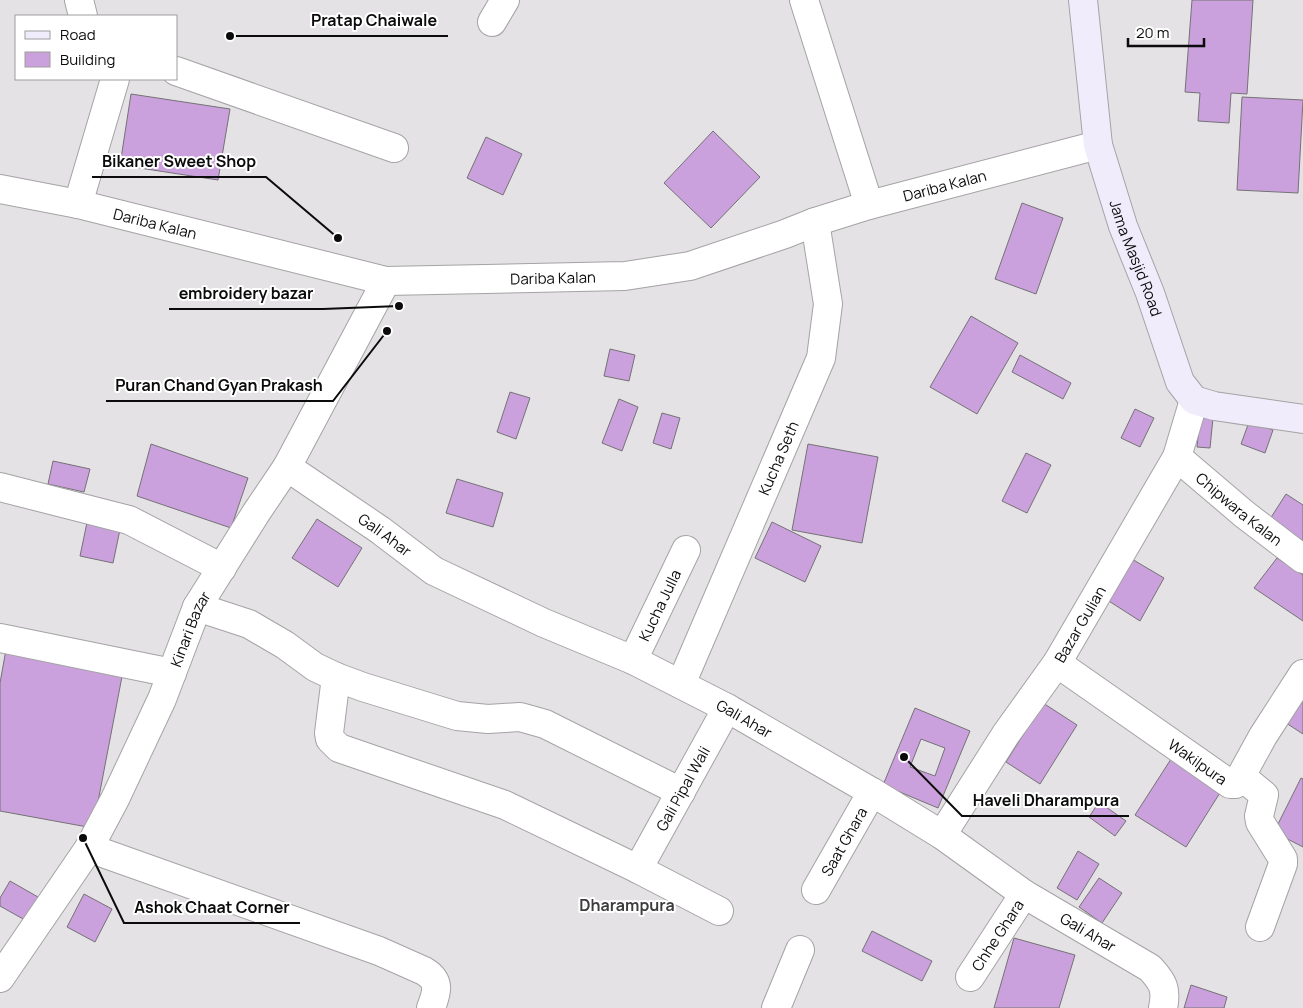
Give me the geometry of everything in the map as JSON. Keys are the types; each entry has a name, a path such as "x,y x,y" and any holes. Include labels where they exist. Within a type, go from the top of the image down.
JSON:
{"street":[{"path":"79,0 83,15"},
{"path":"804,0 869,204"},
{"name":"Jama Masjid Road","path":"1083,0 1098,145 1123,226 1150,293 1180,382 1194,400"},
{"path":"178,72 394,148"},
{"path":"78,204 115,80"},
{"name":"Dariba Kalan","path":"0,189 78,204 386,281 625,276 690,266 869,204 1098,145"},
{"name":"Kucha Seth","path":"681,684 756,512 820,358 828,304 815,222"},
{"name":"Kinari Bazar","path":"0,978 89,848 115,799 162,699 197,607 256,513 288,468 386,281"},
{"path":"1194,400 1214,406 1303,419"},
{"name":"Bazar Gulian","path":"942,835 1006,734 1057,663 1177,457 1194,400"},
{"name":"Chipwara Kalan","path":"1177,457 1244,514 1303,559"},
{"name":"Gali Ahar","path":"288,468 380,530 434,571 544,623 633,660 681,684 727,708 942,835 1024,894 1150,968 1164,985 1165,998 1163,1008"},
{"path":"0,487 129,520 222,568"},
{"name":"Kucha Julla","path":"633,660 686,550"},
{"path":"197,607 248,624 284,645 315,667 336,677 457,716 488,719 520,717 545,724 680,792"},
{"path":"0,638 172,673"},
{"name":"Wakilpura","path":"1057,663 1227,783 1235,784 1303,674"},
{"path":"336,677 329,734 330,739 339,748 485,797 534,818 719,911"},
{"name":"Gali Pipal Wali","path":"638,869 727,708"},
{"path":"1241,776 1264,795 1259,816 1260,822 1282,859 1283,864 1260,926"},
{"name":"Saat Ghara","path":"816,890 872,792"},
{"path":"89,848 379,951 424,971 429,974 436,984 436,995 431,1008"},
{"name":"Chhe Ghara","path":"970,977 1024,894"},
{"path":"776,1008 800,950"}],"building":[{"path":"1192,0 1253,0 1247,94 1231,93 1229,123 1198,121 1200,93 1185,92"},
{"path":"131,94 230,109 218,180 120,165"},
{"path":"1242,97 1303,100 1298,193 1237,190"},
{"path":"713,131 760,177 711,228 664,183"},
{"path":"486,137 522,154 503,195 467,178"},
{"path":"1022,203 1063,218 1036,294 995,279"},
{"path":"971,316 1018,343 977,414 930,387"},
{"path":"610,349 635,355 629,381 604,376"},
{"path":"1020,355 1071,383 1063,399 1012,372"},
{"path":"510,392 530,398 516,439 497,432"},
{"path":"619,399 638,407 622,451 602,443"},
{"path":"1201,407 1214,408 1210,448 1197,447"},
{"path":"1135,409 1154,418 1140,447 1121,438"},
{"path":"662,413 680,418 671,449 653,443"},
{"path":"1249,422 1273,430 1265,453 1241,444"},
{"path":"151,444 248,478 231,528 137,496"},
{"path":"808,444 878,457 862,543 792,530"},
{"path":"1026,453 1051,465 1027,513 1002,501"},
{"path":"53,461 90,469 84,492 48,484"},
{"path":"457,479 503,493 493,527 446,513"},
{"path":"1286,494 1303,505 1303,541 1270,519"},
{"path":"89,513 122,520 113,563 80,556"},
{"path":"317,519 362,548 338,587 292,558"},
{"path":"772,522 821,546 805,582 755,558"},
{"path":"1125,555 1164,578 1140,621 1101,596"},
{"path":"1277,558 1303,575 1303,621 1254,588"},
{"path":"7,644 124,666 93,828 0,811 0,683"},
{"path":"1303,689 1303,734 1283,721"},
{"path":"1043,703 1077,725 1040,784 1006,762"},
{"path":"915,708 970,731 938,808 883,785","holes":["921,739 945,748 935,776 910,767"]},
{"path":"1173,756 1223,788 1186,847 1135,815"},
{"path":"1301,778 1303,779 1303,847 1274,832"},
{"path":"1099,802 1126,821 1115,836 1089,817"},
{"path":"1078,851 1099,864 1077,900 1057,888"},
{"path":"1099,878 1122,893 1102,923 1079,907"},
{"path":"10,881 45,901 32,924 0,906 0,898"},
{"path":"84,894 112,909 95,942 67,927"},
{"path":"872,931 932,961 922,981 862,951"},
{"path":"1014,938 1075,955 1059,1008 994,1008"},
{"path":"1191,985 1227,997 1224,1008 1184,1008"}],"place":[{"name":"Pratap Chaiwale","path":"230,36"},
{"name":"Bikaner Sweet Shop","path":"338,238"},
{"name":"embroidery bazar","path":"399,306"},
{"name":"Puran Chand Gyan Prakash","path":"387,331"},
{"name":"Haveli Dharampura","path":"904,757"},
{"name":"Ashok Chaat Corner","path":"83,838"}],"district":[{"name":"Dharampura","path":"627,905"}]}
